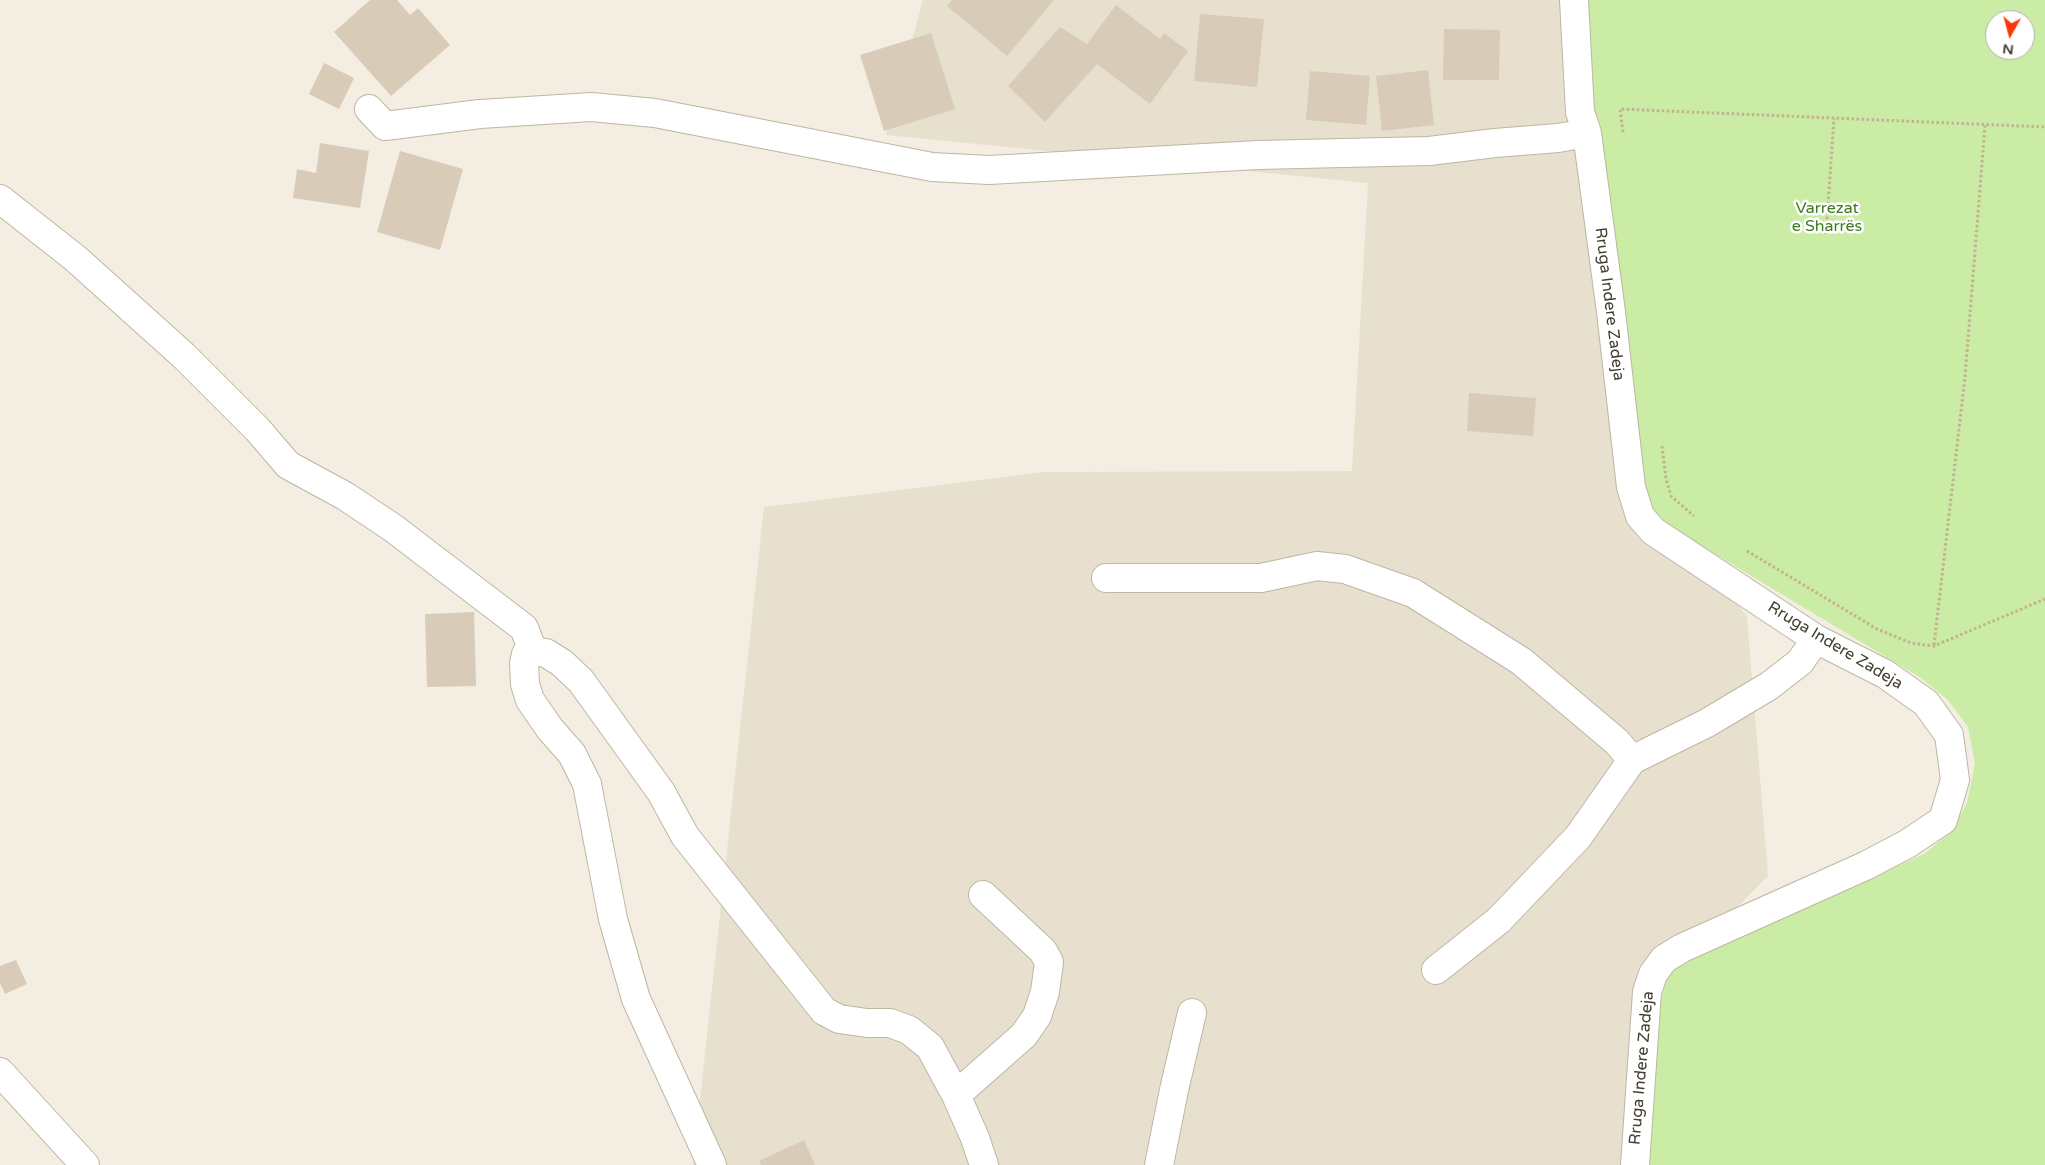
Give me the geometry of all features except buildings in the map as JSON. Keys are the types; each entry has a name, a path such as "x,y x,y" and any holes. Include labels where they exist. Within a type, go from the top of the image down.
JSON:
{"street":[{"name":"Rruga Indere Zadeja","path":"1574,0 1580,112 1587,133 1611,312 1631,487 1640,516 1653,531 1816,639 1885,674 1926,703 1949,735 1955,780 1943,820 1908,844 1865,866 1682,948 1664,959 1653,974 1646,992 1635,1165"},
{"path":"369,109 384,126 480,114 591,107 654,113 932,167 989,170 1258,155 1429,151 1558,138 1587,133"},
{"path":"0,199 75,258 184,356 258,430 288,464 345,496 393,528 524,628 533,651"},
{"path":"1106,578 1261,578 1317,566 1345,569 1413,593 1521,661 1617,742 1632,760"},
{"path":"1436,970 1499,920 1578,837 1632,760 1707,722 1769,686 1800,662 1816,639"},
{"path":"712,1165 636,999 613,919 587,784 572,754 538,713 525,684 524,664 526,654 533,651 546,653 562,663 581,681 661,792 685,836 824,1011 839,1019 867,1023 890,1023 909,1030 930,1047 956,1095 975,1138 984,1165"},
{"path":"956,1095 1024,1035 1038,1016 1045,992 1049,962 1043,951 983,896"},
{"path":"1159,1165 1192,1014"},
{"path":"0,1072 85,1165"}],"path":[{"path":"1623,138 1620,109 2045,127"},
{"path":"1826,234 1834,118"},
{"path":"1934,646 1965,377 1985,125"},
{"path":"1661,439 1666,479 1671,496 1698,520"},
{"path":"1739,546 1877,629 1911,643 1934,646 2045,599"}],"shaded area":[{"path":"923,0 1587,0 1660,494 1747,617 1768,876 1667,978 1648,1165 693,1165 764,507 1044,472 1352,471 1368,183 886,135"}],"green space":[{"name":"Varrezat e Sharrës","path":"1583,0 2045,0 2045,1165 1648,1165 1660,1008 1667,978 1685,960 1924,854 1950,833 1967,803 1975,763 1968,727 1948,700 1921,678 1670,527 1651,511 1643,489 1597,133"}]}
